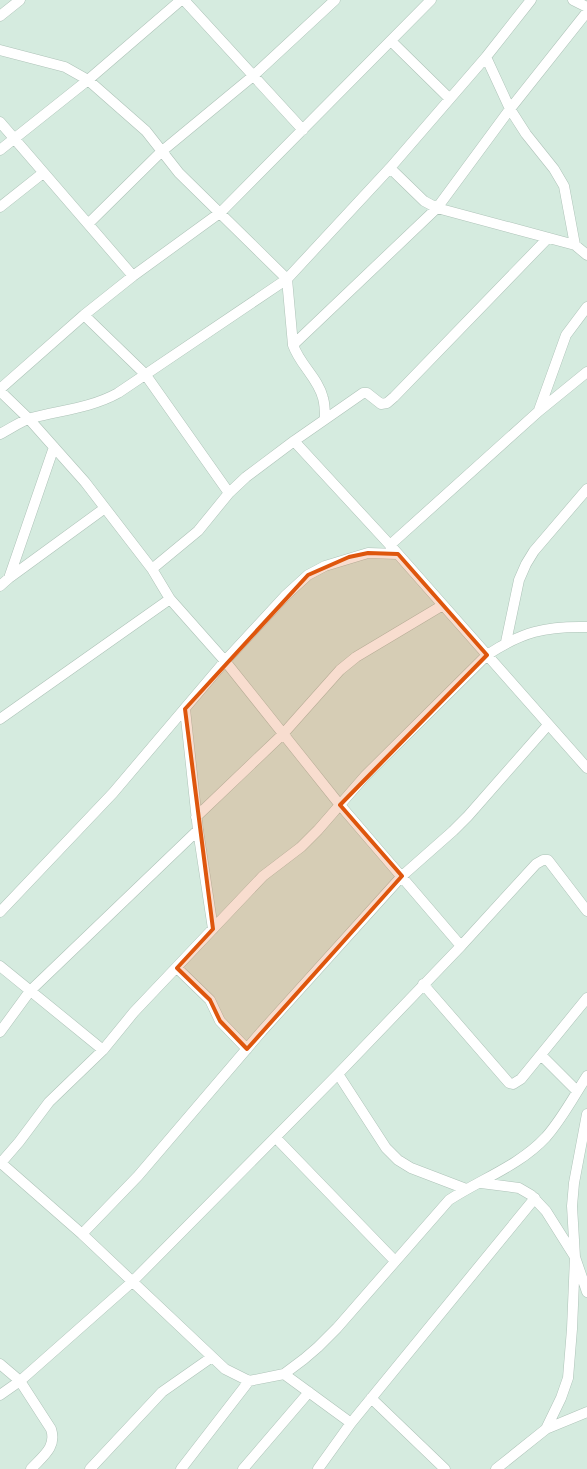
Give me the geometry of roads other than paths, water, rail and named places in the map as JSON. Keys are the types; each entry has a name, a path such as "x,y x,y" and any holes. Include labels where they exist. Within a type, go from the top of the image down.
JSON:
{"street":[{"path":"0,16 20,0"},
{"path":"0,150 88,80 182,0 303,130"},
{"path":"88,224 161,152 254,76 335,0"},
{"path":"431,0 221,212 133,276 84,315 0,390 29,418 85,482 152,569 170,599 225,661 340,805 461,946"},
{"path":"0,434 29,418 86,407 104,401 287,279 390,168 486,57 531,0"},
{"path":"573,0 587,7"},
{"path":"293,345 437,208 510,109 587,12"},
{"path":"391,41 449,98"},
{"path":"0,50 66,67 88,80 146,131 179,172 287,279 293,345 296,355 320,388 324,400 325,419"},
{"path":"486,57 510,109 526,134 554,169 564,186 575,245"},
{"path":"0,122 133,276"},
{"path":"390,168 424,201 437,208 575,245 587,256"},
{"path":"0,207 43,173"},
{"path":"152,569 198,530 229,493 246,477 294,440 363,393 368,393 381,404 387,403 548,238"},
{"path":"539,411 566,335 587,307"},
{"path":"84,315 145,374 229,493"},
{"path":"390,545 539,411 587,372"},
{"path":"294,440 390,545 587,768"},
{"path":"9,578 54,447"},
{"path":"506,642 519,580 526,564 534,551 587,489"},
{"path":"0,586 105,508"},
{"path":"0,912 114,793 225,661 286,595 308,575 349,557 368,553 398,554"},
{"path":"1,716 170,599"},
{"path":"196,817 283,734 324,686 356,657 443,605"},
{"path":"587,627 544,629 525,634 506,642 487,655 365,776 318,830 263,876 134,1012 103,1050 49,1102 19,1142 0,1163 82,1234 225,1369 249,1381 284,1374 318,1348 449,1200 517,1160 546,1137 587,1076"},
{"path":"184,709 196,817 213,929"},
{"path":"82,1234 138,1176 247,1049 402,876 463,821 548,725"},
{"path":"0,1032 30,990 198,830"},
{"path":"0,1395 20,1382 132,1282 338,1074 461,946 536,864 543,860 548,860 587,911"},
{"path":"0,966 103,1050"},
{"path":"177,968 210,1000 216,1016 247,1049"},
{"path":"424,984 509,1083 513,1084 521,1079 587,998"},
{"path":"541,1055 577,1091"},
{"path":"338,1074 386,1148 398,1160 411,1168 466,1189"},
{"path":"546,1429 568,1378 575,1256 572,1206 574,1183 587,1114"},
{"path":"276,1138 395,1261"},
{"path":"481,1182 519,1188 535,1198 546,1211 575,1256 587,1292"},
{"path":"318,1469 371,1398 535,1198"},
{"path":"90,1469 162,1392 212,1357"},
{"path":"0,1364 20,1382 51,1429 54,1437 51,1447 32,1469"},
{"path":"284,1374 351,1423"},
{"path":"181,1469 249,1381"},
{"path":"243,1469 309,1392"},
{"path":"371,1398 445,1469"},
{"path":"496,1469 546,1429 587,1412"}]}
